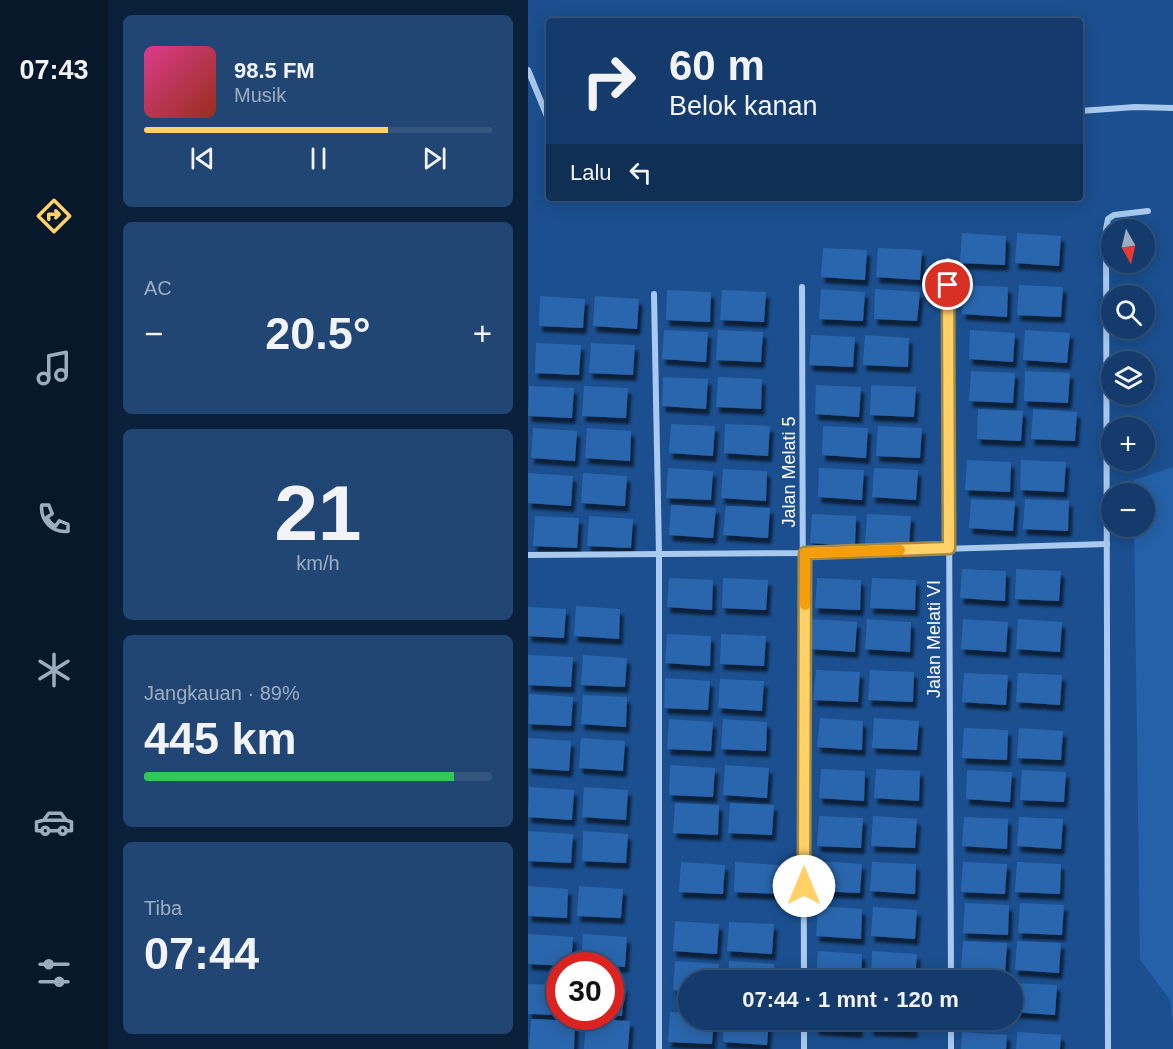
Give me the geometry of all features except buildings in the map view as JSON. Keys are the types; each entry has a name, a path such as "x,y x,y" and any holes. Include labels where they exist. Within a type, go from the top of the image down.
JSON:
{"street":[{"path":"528,70 546,114"},
{"path":"1083,111 1135,107 1173,108"},
{"path":"1108,1049 1106,229 1108,219 1114,214 1148,211"},
{"name":"Jalan Melati VI","path":"948,261 951,970"},
{"name":"Jalan Melati 5","path":"802,286 805,553 804,970"},
{"path":"654,294 659,554 659,1049"},
{"path":"528,555 805,553 1107,544"},
{"path":"804,1030 804,1049"},
{"path":"951,1030 951,1049"}],"shaded area":[{"path":"1173,467 1173,1024 1170,1000 1140,960 1134,537 1155,537 1155,483 1134,483 1134,480"}],"slow traffic":[{"path":"805,605 805,553 900,550"}],"route":[{"path":"804,886 805,553 949,548 948,285"}]}
